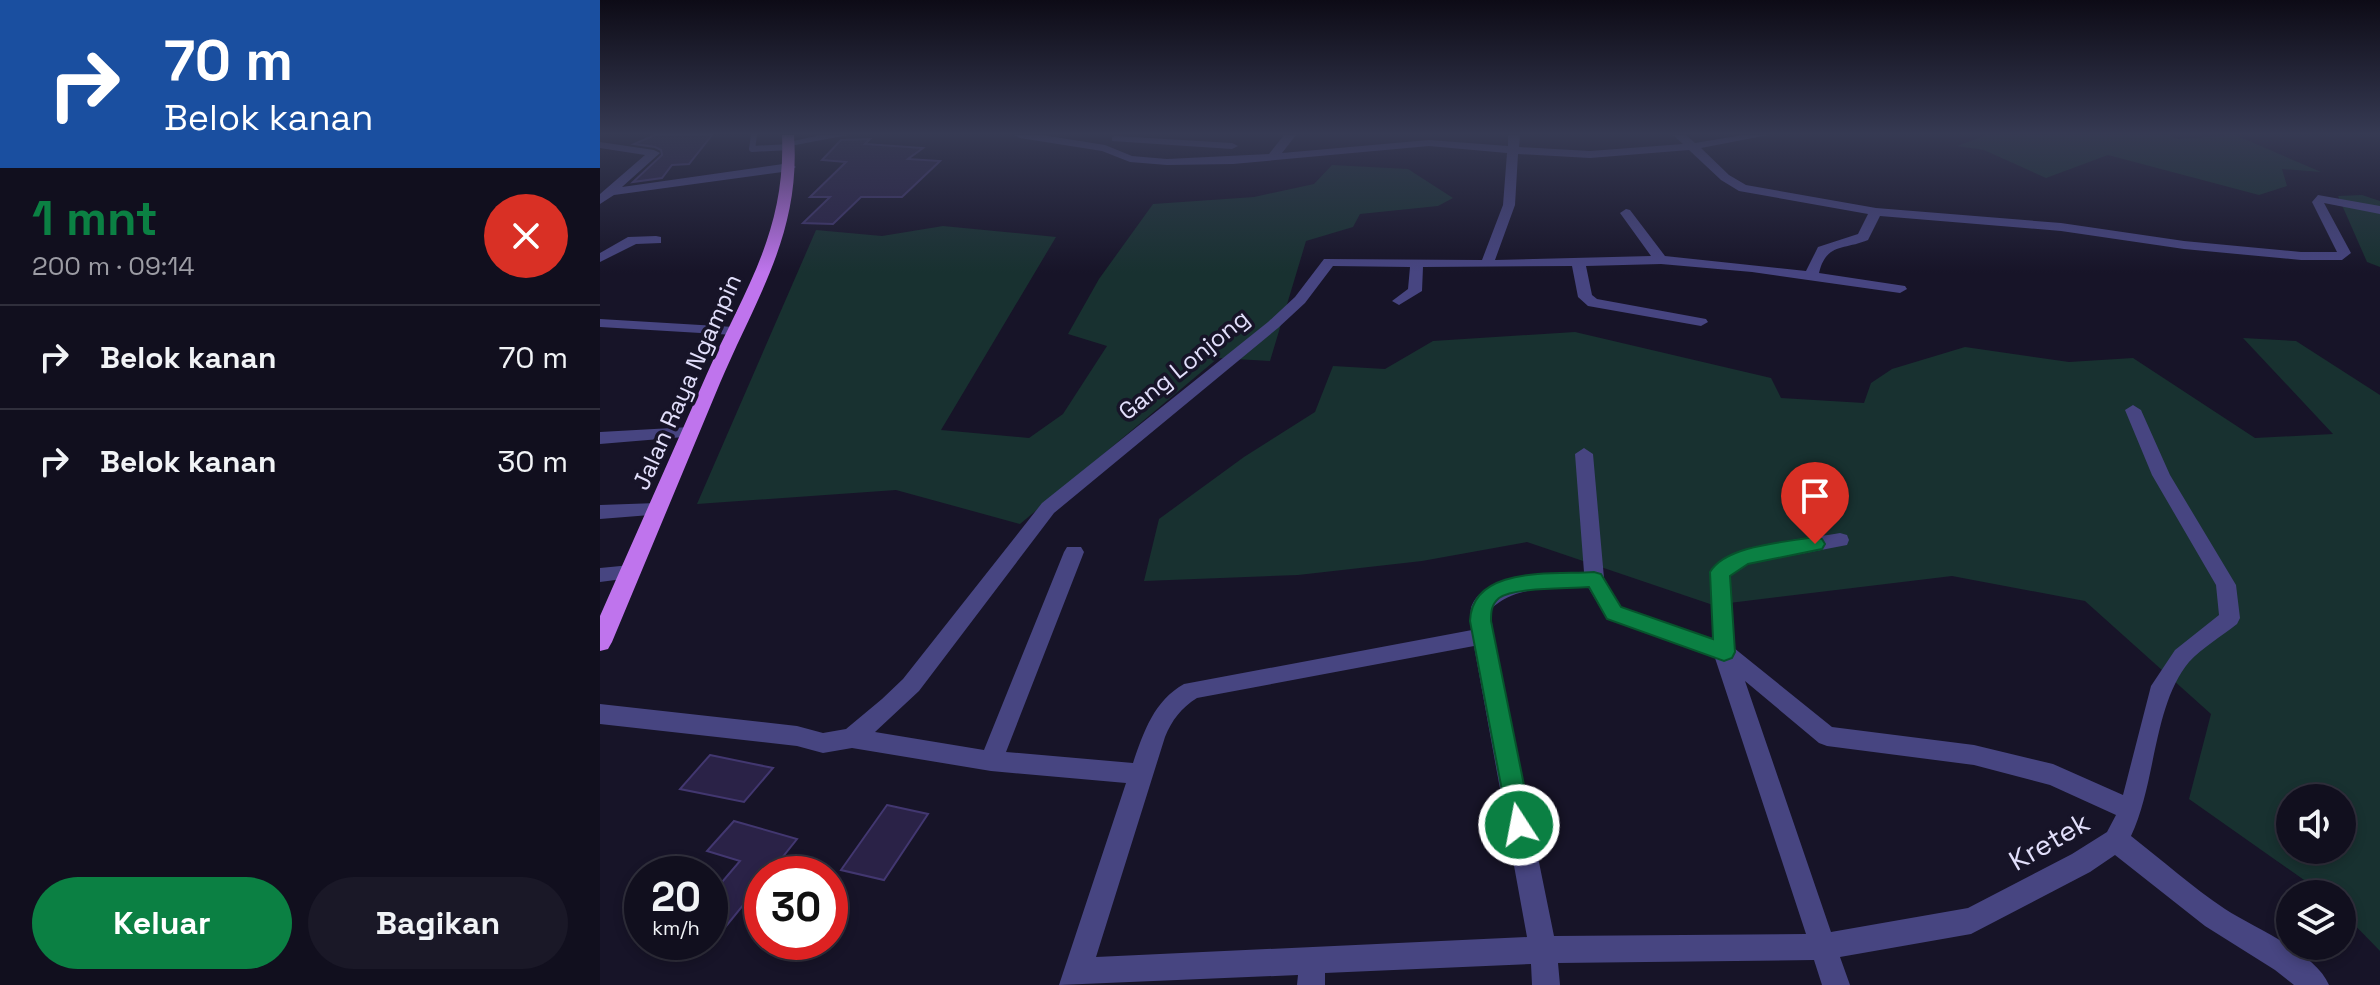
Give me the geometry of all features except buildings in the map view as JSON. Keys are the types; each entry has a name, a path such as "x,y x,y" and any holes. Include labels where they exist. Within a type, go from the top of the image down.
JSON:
{"main road":[{"name":"Jalan Raya Ngampin","path":"600,642 734,331 773,250 786,205 789,181"}],"street":[{"path":"603,195 620,181"},
{"path":"603,195 697,181"},
{"path":"1487,264 1509,205 1512,181"},
{"path":"1728,181 1743,188 1876,212 2061,227 2184,245 2323,257 2342,256 2344,253 2318,202 2320,199 2337,199 2380,210"},
{"path":"1811,278 1815,257 1820,251 1863,237 1876,212"},
{"path":"1626,213 1661,260"},
{"path":"600,238 628,243"},
{"path":"600,258 642,238 656,240"},
{"name":"Gang Lonjong","path":"852,738 911,685 1048,508 1273,325 1300,300 1325,265 1333,262 1487,264 1661,260 1752,268 1900,289"},
{"path":"1578,261 1585,297 1593,303 1701,322"},
{"path":"1399,301 1415,291 1417,262"},
{"path":"600,323 734,331"},
{"path":"2116,840 2131,810 2159,693 2182,656 2230,618 2226,585 2161,475 2133,410"},
{"path":"600,438 690,432"},
{"path":"1584,454 1594,579 1614,613 1724,652 1827,736 1974,755 2053,775 2131,810"},
{"path":"600,512 657,509"},
{"path":"1836,985 1724,652 1720,572 1743,558 1840,540"},
{"path":"991,761 1074,552"},
{"path":"600,575 631,572"},
{"path":"1546,985 1543,950 1483,636 1481,607 1492,593 1509,586 1594,579"},
{"path":"1075,978 1162,714 1177,697 1192,690 1483,636"},
{"path":"600,714 797,736 823,743 852,738 991,761 1141,774"},
{"name":"Kretek","path":"1075,978 1312,973 1543,950 1822,947 1971,921 2081,863 2116,840 2214,917 2285,960 2315,985"}],"green space":[{"path":"1317,181 1427,181 1453,198 1438,206 1360,214 1353,227 1306,241 1270,361 1218,358 1020,524 896,490 697,504 816,230 882,236 943,226 1056,237 941,430 1029,438 1063,414 1107,346 1068,334 1099,279 1153,204 1254,197"},
{"path":"2206,181 2286,181 2287,186 2259,195"},
{"path":"2362,195 2380,201 2380,267 2367,262 2338,196"},
{"path":"1575,332 1771,378 1781,398 1864,403 1871,383 1892,369 1965,347 2069,362 2133,358 2255,438 2333,434 2243,338 2296,341 2380,395 2380,951 2356,926 2356,880 2304,880 2281,864 2356,864 2356,784 2276,784 2276,860 2189,799 2211,714 2085,601 1952,576 1713,605 1527,542 1422,561 1298,575 1144,581 1159,519 1244,457 1315,412 1333,366 1385,369 1433,341"}],"route":[{"path":"1519,825 1481,621 1481,607 1492,593 1509,586 1594,579 1614,613 1724,652 1720,572 1743,558 1815,544"}]}
